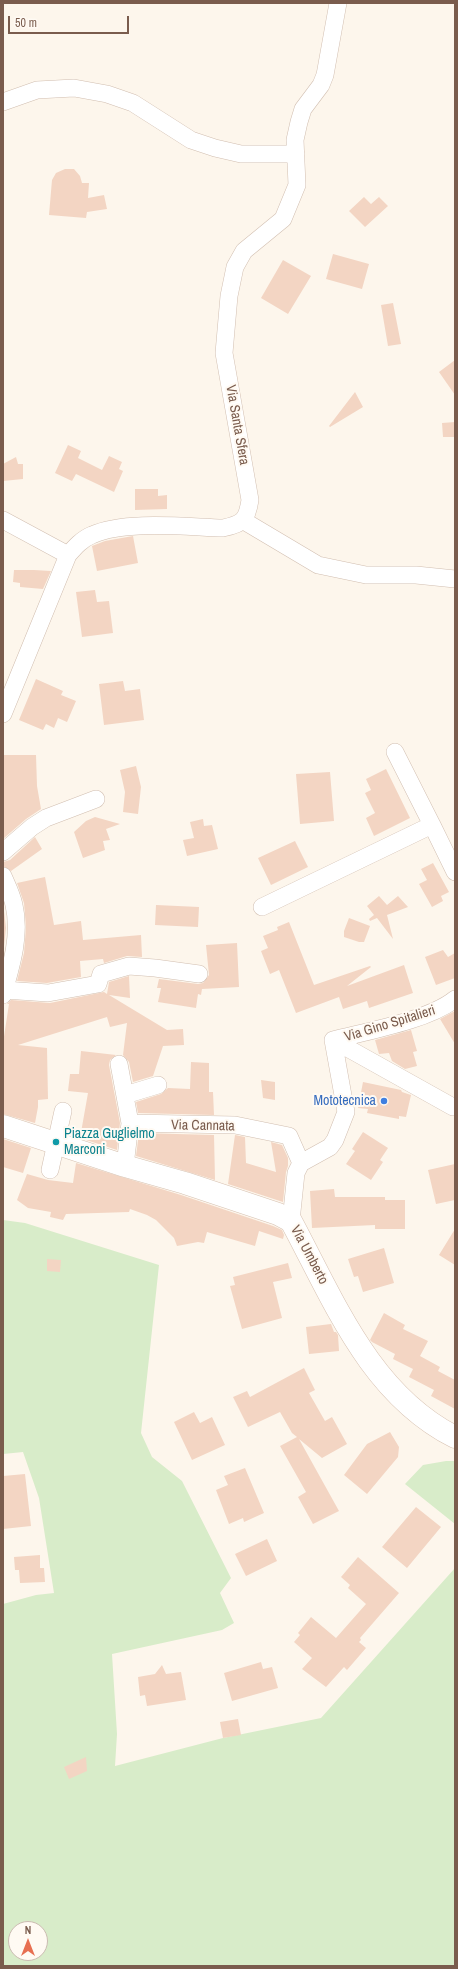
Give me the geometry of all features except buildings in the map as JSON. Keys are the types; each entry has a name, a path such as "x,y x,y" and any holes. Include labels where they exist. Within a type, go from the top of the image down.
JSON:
{"main road":[{"name":"Via Umberto","path":"3,1126 125,1166 185,1183 278,1214 291,1221 355,1340 387,1385 413,1411 436,1428 455,1437"}],"street":[{"name":"Via Santa Sfera","path":"244,521 248,514 250,500 224,352 229,296 235,267 244,251 283,219 297,185 295,140 303,109 321,85 325,75 338,3"},
{"path":"3,102 37,90 74,88 107,94 133,103 191,140 215,148 240,154 296,154"},
{"path":"3,520 68,555"},
{"path":"3,714 68,555 76,546 90,536 105,530 127,526 223,528 234,526 244,521 318,565 366,575 416,575 455,579"},
{"path":"395,752 455,872"},
{"path":"3,852 32,827 46,818 96,799"},
{"path":"262,906 432,825"},
{"path":"3,876 14,905 16,930 13,959 4,992 48,993 98,984 101,974 129,966 199,974"},
{"name":"Via Gino Spitalieri","path":"301,1163 330,1147 335,1140 346,1112 334,1040 429,1014 455,998"},
{"path":"334,1040 453,1107"},
{"path":"119,1064 130,1123 125,1166"},
{"path":"125,1095 158,1085"},
{"path":"50,1170 63,1111"},
{"name":"Via Cannata","path":"130,1123 235,1125 289,1136 301,1163"},
{"path":"291,1221 296,1172 301,1163"}],"green space":[{"path":"3,1220 25,1223 159,1265 141,1433 152,1457 182,1481 231,1578 220,1593 234,1623 222,1630 112,1654 117,1734 115,1766 223,1738 321,1718 455,1568 455,1966 3,1966 3,1604 36,1595 54,1593 39,1498 23,1452 3,1454"},
{"path":"455,1461 455,1524 405,1484 423,1465"}],"place":[{"name":"Mototecnica","path":"384,1101"},
{"name":"Piazza Guglielmo Marconi","path":"56,1142"}]}
